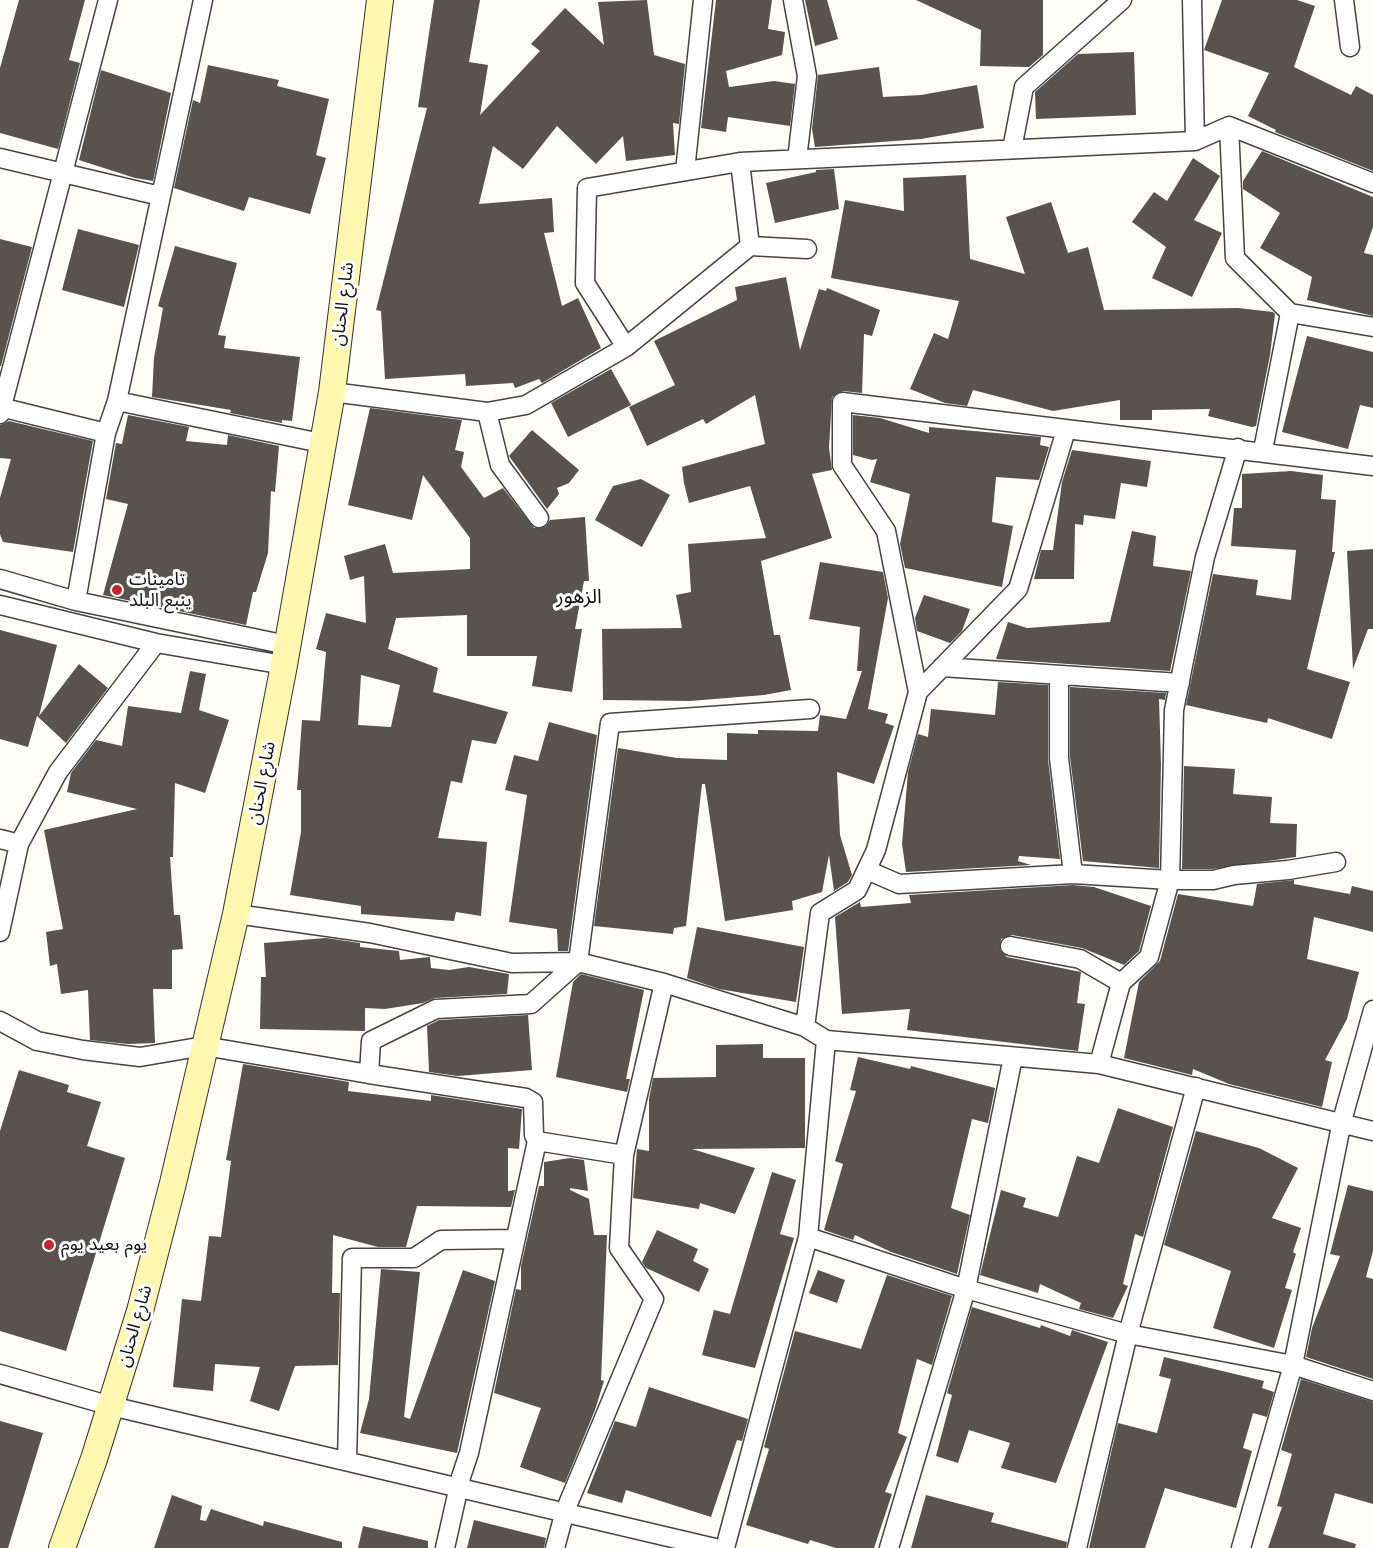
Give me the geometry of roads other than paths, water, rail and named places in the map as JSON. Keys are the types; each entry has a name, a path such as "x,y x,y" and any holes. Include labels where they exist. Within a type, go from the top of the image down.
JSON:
{"main road":[{"name":"شارع الحنان","path":"62,1548 111,1406 168,1204 236,914 286,655 321,443 332,392 380,0"}],"street":[{"path":"106,434 0,410 108,0"},
{"path":"76,601 106,434 117,401 203,0"},
{"path":"685,171 703,0"},
{"path":"793,0 807,76 797,159"},
{"path":"1012,149 1024,87 1122,0"},
{"path":"1192,0 1195,141"},
{"path":"1344,0 1350,47"},
{"path":"626,347 585,283 587,188 740,162 1195,141 1229,126 1373,183"},
{"path":"1229,126 1236,258 1290,313 1373,327"},
{"path":"0,158 160,196"},
{"path":"740,162 750,246"},
{"path":"332,392 487,412 526,405 626,347 750,246 807,249"},
{"path":"1263,450 1290,313"},
{"path":"117,401 321,443"},
{"path":"805,1028 820,913 857,890 876,850 918,692 886,531 842,465 842,402 1066,430 1263,450 1373,466"},
{"path":"487,412 500,465 539,518"},
{"path":"918,692 1018,589 1066,430"},
{"path":"1099,1064 1121,983 1149,957 1170,880 1174,710 1205,557 1238,448"},
{"path":"0,579 286,655"},
{"path":"0,605 156,643 286,655"},
{"path":"0,932 19,844 58,772 156,643"},
{"path":"942,667 1180,683"},
{"path":"1059,675 1059,758 1073,874"},
{"path":"369,1074 372,1041 436,1009 531,1004 578,962 610,723 810,709"},
{"path":"0,839 19,844"},
{"path":"867,870 899,884 1073,874 1170,880 1213,880 1234,875 1288,870 1336,862"},
{"path":"236,914 370,933 512,963 578,962 664,983 805,1028 826,1040 1099,1064 1342,1121 1373,1131"},
{"path":"1010,946 1080,959 1121,983"},
{"path":"555,1548 565,1511 654,1299 619,1248 624,1155 664,983"},
{"path":"1241,1548 1293,1365 1342,1121 1373,1010"},
{"path":"0,1021 37,1041 83,1050 140,1057 204,1046 526,1098 533,1102 534,1135 537,1141 445,1548"},
{"path":"725,1548 808,1237 826,1040"},
{"path":"889,1548 966,1289 1013,1057"},
{"path":"1077,1548 1128,1334 1196,1087"},
{"path":"537,1141 624,1155"},
{"path":"808,1237 966,1289 1128,1334 1293,1365 1373,1390"},
{"path":"347,1461 352,1258 414,1258 441,1240 514,1239"},
{"path":"0,1374 111,1406 715,1548"}],"place":[{"name":"تامينات ينبع البلد","path":"117,590"},
{"name":"يوم بعيد يوم","path":"49,1245"}],"district":[{"name":"الزهور","path":"579,597"}]}
